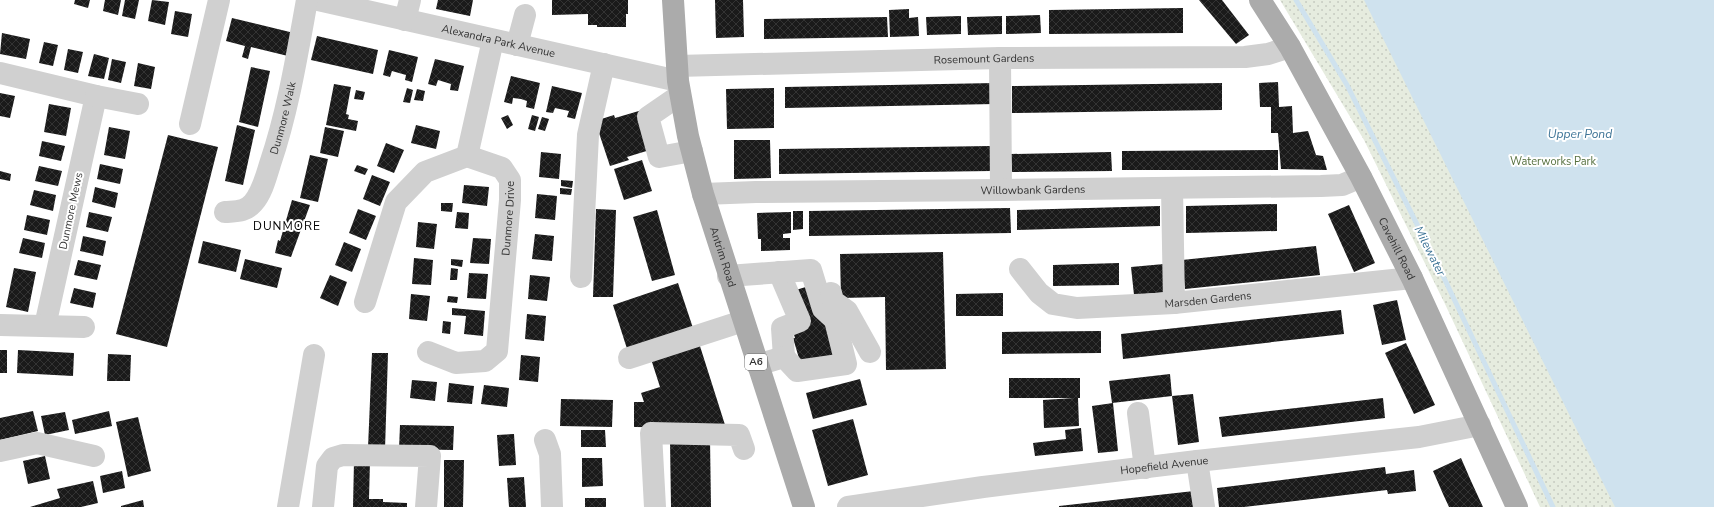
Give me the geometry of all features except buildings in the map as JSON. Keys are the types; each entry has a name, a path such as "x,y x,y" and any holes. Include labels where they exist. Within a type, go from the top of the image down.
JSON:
{"main road":[{"name":"Antrim Road","path":"673,0 678,81 692,151 703,194 728,276 804,507"},
{"name":"Cavehill Road","path":"1260,0 1290,47 1361,177 1412,278 1517,507"}],"street":[{"path":"190,124 219,0"},
{"name":"Dunmore Walk","path":"225,212 244,211 254,203 261,190 276,145 288,100 307,0"},
{"name":"Alexandra Park Avenue","path":"318,0 408,10 493,40 678,81"},
{"path":"517,45 525,15"},
{"path":"364,302 396,202 425,172 467,156 493,40"},
{"name":"Rosemount Gardens","path":"678,81 1000,58 1245,57 1268,54 1290,47"},
{"path":"1000,58 1001,190"},
{"path":"580,277 588,135 604,64"},
{"path":"0,73 96,96 138,104"},
{"path":"678,81 648,117 659,157 692,151"},
{"name":"Dunmore Mews","path":"45,326 96,96"},
{"name":"Dunmore Drive","path":"428,352 456,363 485,361 497,351 510,200 510,180 502,168 467,156"},
{"name":"Willowbank Gardens","path":"703,194 756,192 1342,185 1361,177"},
{"path":"1172,188 1174,303"},
{"path":"728,276 826,269 833,301 847,311 870,352"},
{"name":"Marsden Gardens","path":"1020,269 1039,293 1053,304 1077,308 1174,303 1412,278"},
{"path":"779,272 800,321 782,328 784,357 797,371 846,364 835,320 823,309 811,270"},
{"path":"629,358 743,321"},
{"path":"0,325 84,327"},
{"path":"288,507 314,355"},
{"path":"757,365 784,357"},
{"path":"1138,413 1145,468"},
{"name":"Hopefield Avenue","path":"848,507 894,504 983,487 1197,461 1419,437 1480,425"},
{"path":"655,507 651,432 739,435 744,450"},
{"path":"545,440 550,454 552,507"},
{"path":"0,451 37,442 94,456"},
{"path":"323,507 327,466 333,458 343,454 430,456 426,507"},
{"path":"1197,461 1204,507"}],"green space":[{"name":"Upper Pond","path":"1280,0 1714,0 1714,507 1540,507 1445,304 1364,140"}],"water":[{"name":"Upper Pond","path":"1364,0 1714,0 1714,507 1615,507"}],"waterway":[{"name":"Milewater","path":"1296,0 1347,85 1445,280 1553,507"}],"district":[{"name":"DUNMORE","path":"287,226"}],"park label":[{"name":"Waterworks Park","path":"1553,161"}]}
